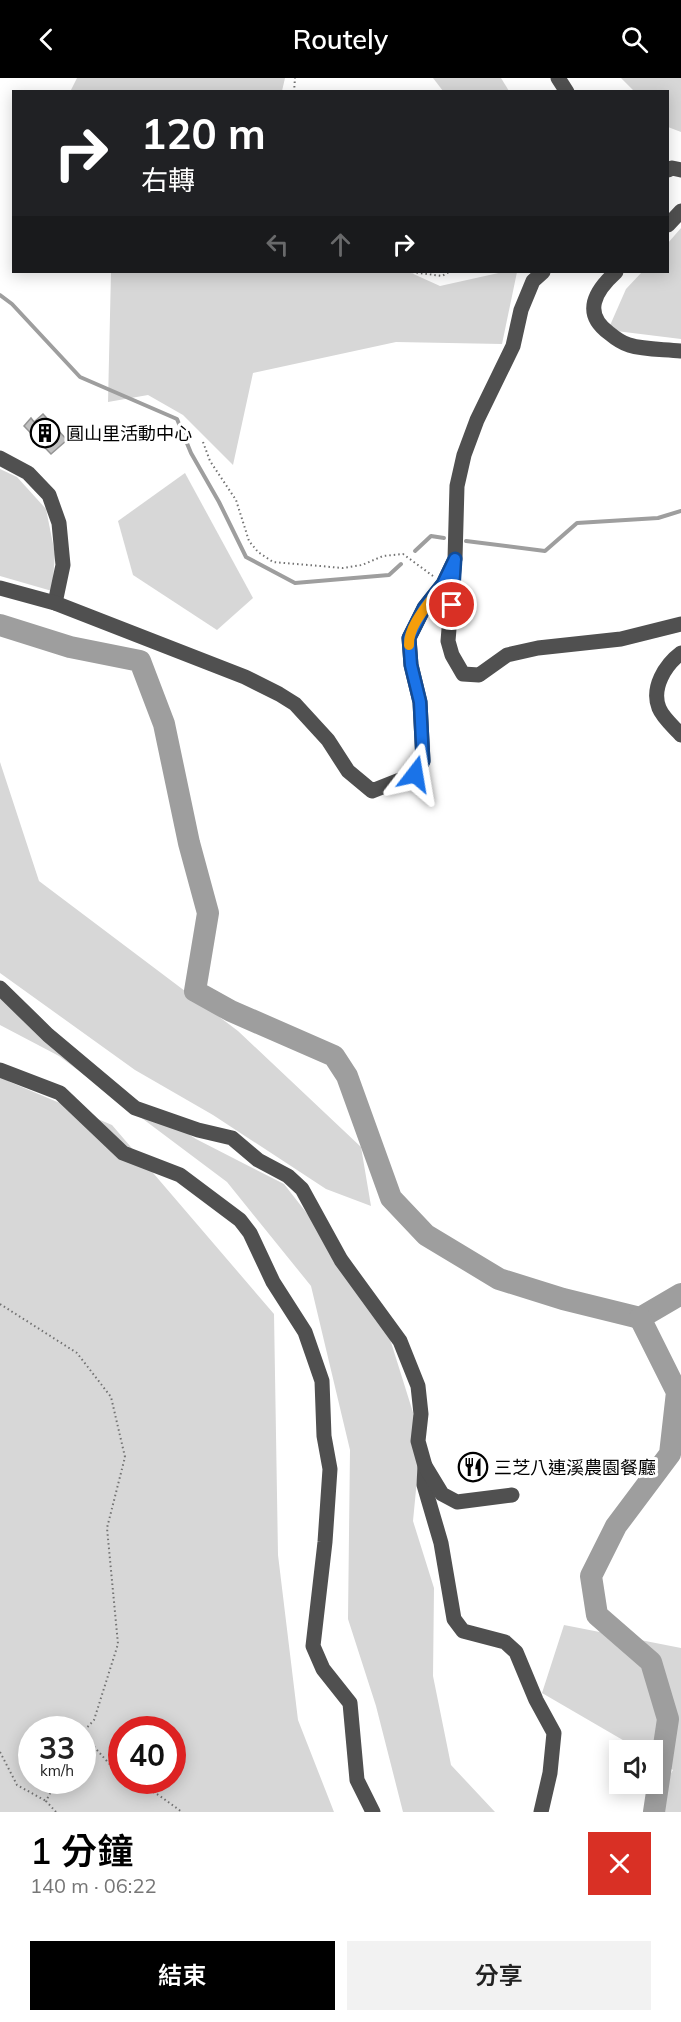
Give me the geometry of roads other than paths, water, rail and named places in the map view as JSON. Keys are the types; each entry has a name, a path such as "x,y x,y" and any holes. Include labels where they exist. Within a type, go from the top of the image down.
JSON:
{"street":[{"path":"669,224 681,211"},
{"path":"542,273 533,281 521,310 513,346 477,420 464,455 457,486 455,559 448,641 452,655 464,674 479,675 507,654 538,648 621,639 681,624"},
{"path":"615,273 601,287 595,299 593,313 598,325 618,340 630,345 681,351"},
{"path":"0,458 28,473 49,495 59,523 63,565 55,603"},
{"path":"0,588 55,603 235,673 279,694 295,704 328,741 348,771 372,791 415,774 423,761 420,702 411,665 409,638 424,608 443,584 455,559"},
{"path":"681,653 674,659 657,684 659,708 681,735"},
{"path":"0,988 48,1035 135,1108 198,1130 232,1138 258,1160 288,1176 302,1189 341,1260 400,1341 418,1386 421,1414 418,1441 425,1466 442,1494 457,1502 512,1495"},
{"path":"0,1070 60,1094 123,1153 180,1175 240,1220 250,1233 273,1282 305,1332 322,1381 324,1436 330,1469 325,1542 313,1646 323,1669 350,1703 357,1780 373,1812"},
{"path":"425,1466 424,1485 441,1544 454,1619 463,1631 505,1642 516,1652 536,1700 554,1733 550,1773 541,1812"}],"waterway":[{"path":"0,295 12,304 80,377 177,419 191,453 219,502 246,557 295,583 389,575 401,564"},
{"path":"466,541 545,551 577,523 658,518 681,511"},
{"path":"415,551 431,536 444,538"},
{"path":"0,625 70,647 140,661 164,724 189,843 208,913 195,991 231,1011 334,1056 347,1076 391,1198 426,1235 499,1279 563,1299 640,1318 681,1294"},
{"path":"640,1318 677,1392 670,1454 616,1526 591,1576 597,1615 651,1662 668,1719 654,1812"}],"place":[{"name":"圓山里活動中心","path":"45,433"},
{"name":"三芝八連溪農園餐廳","path":"473,1467"}]}
